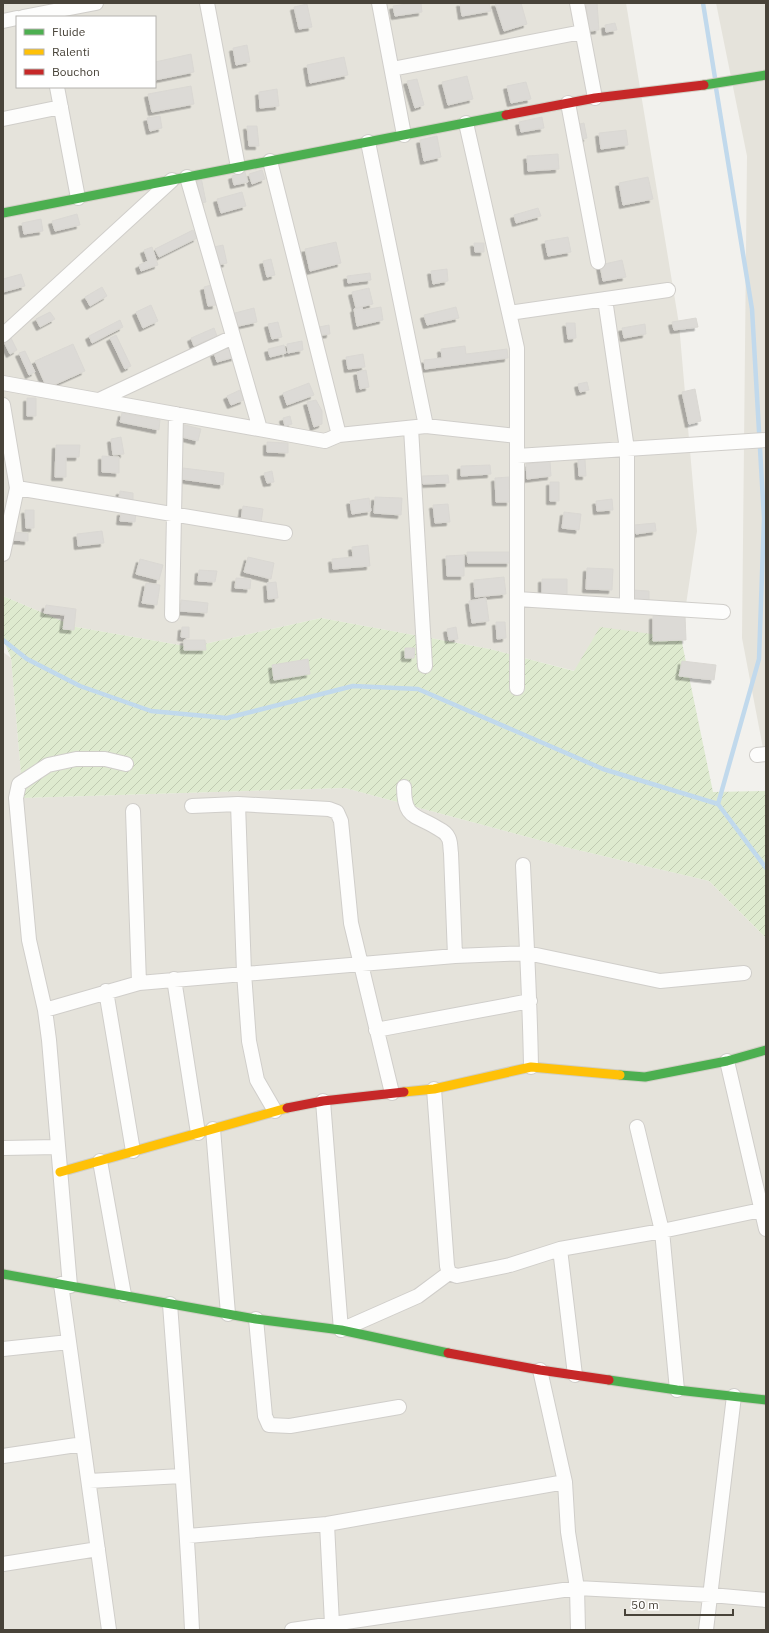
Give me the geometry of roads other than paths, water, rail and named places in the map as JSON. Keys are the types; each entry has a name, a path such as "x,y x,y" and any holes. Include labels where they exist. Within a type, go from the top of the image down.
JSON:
{"street":[{"path":"33,16 96,3"},
{"path":"207,3 238,167"},
{"path":"379,3 404,135"},
{"path":"577,3 595,98"},
{"path":"3,21 16,18"},
{"path":"392,69 582,32"},
{"path":"3,212 595,98 690,87 766,75"},
{"path":"57,88 78,198"},
{"path":"568,103 598,262"},
{"path":"3,119 61,107"},
{"path":"466,123 517,348 517,688"},
{"path":"368,142 426,426"},
{"path":"270,161 339,435"},
{"path":"187,177 260,429"},
{"path":"3,335 172,180"},
{"path":"509,313 668,290"},
{"path":"605,299 627,449 627,606"},
{"path":"99,400 233,337"},
{"path":"3,383 325,441 339,435 426,426 517,436"},
{"path":"3,405 17,488 3,554"},
{"path":"172,615 176,414"},
{"path":"411,428 425,666"},
{"path":"517,456 766,440"},
{"path":"17,488 285,533"},
{"path":"517,599 723,612"},
{"path":"109,1630 69,1342 60,1172 45,1010 29,940 16,798 19,784 48,765 76,759 105,759 126,764"},
{"path":"404,786 404,799 407,809 420,820 435,826 444,832 449,838 451,853 455,956"},
{"path":"192,806 238,804 329,809 337,812 342,821 350,923 392,1093"},
{"path":"238,804 244,973 249,1041 257,1080 275,1111"},
{"path":"133,811 139,983"},
{"path":"524,865 530,1001 531,1068"},
{"path":"45,1010 106,991 139,983 455,956 527,953 660,981 744,973"},
{"path":"174,979 198,1133"},
{"path":"106,991 133,1151"},
{"path":"376,1030 530,1001"},
{"path":"60,1172 275,1111 323,1101 434,1089 531,1068 645,1077 727,1061 766,1050"},
{"path":"727,1061 764,1209 766,1229"},
{"path":"434,1089 446,1266 449,1273 457,1276 510,1265 560,1249 662,1231 764,1209"},
{"path":"323,1101 342,1330"},
{"path":"637,1127 662,1231 677,1390"},
{"path":"213,1129 228,1314"},
{"path":"3,1148 58,1146"},
{"path":"100,1161 124,1295"},
{"path":"560,1249 575,1375"},
{"path":"342,1330 418,1296 449,1273"},
{"path":"3,1274 256,1320 342,1330 462,1356 540,1370 677,1390 766,1400"},
{"path":"170,1304 182,1476 188,1536 192,1630"},
{"path":"256,1320 265,1416 269,1425 290,1426 399,1407"},
{"path":"3,1348 69,1342"},
{"path":"540,1370 565,1482 568,1532 577,1588 578,1630"},
{"path":"706,1630 734,1396"},
{"path":"3,1456 84,1444"},
{"path":"89,1481 182,1476"},
{"path":"188,1536 327,1524 565,1482"},
{"path":"327,1524 332,1624"},
{"path":"3,1564 98,1549"},
{"path":"292,1630 577,1588 710,1595 766,1600"}],"waterway":[{"path":"703,3 715,78"},
{"path":"716,88 752,309 764,518 759,659 718,804"},
{"path":"3,640 27,659 80,686 151,711 227,718 353,686 418,689 603,769 718,804 766,868"}]}
